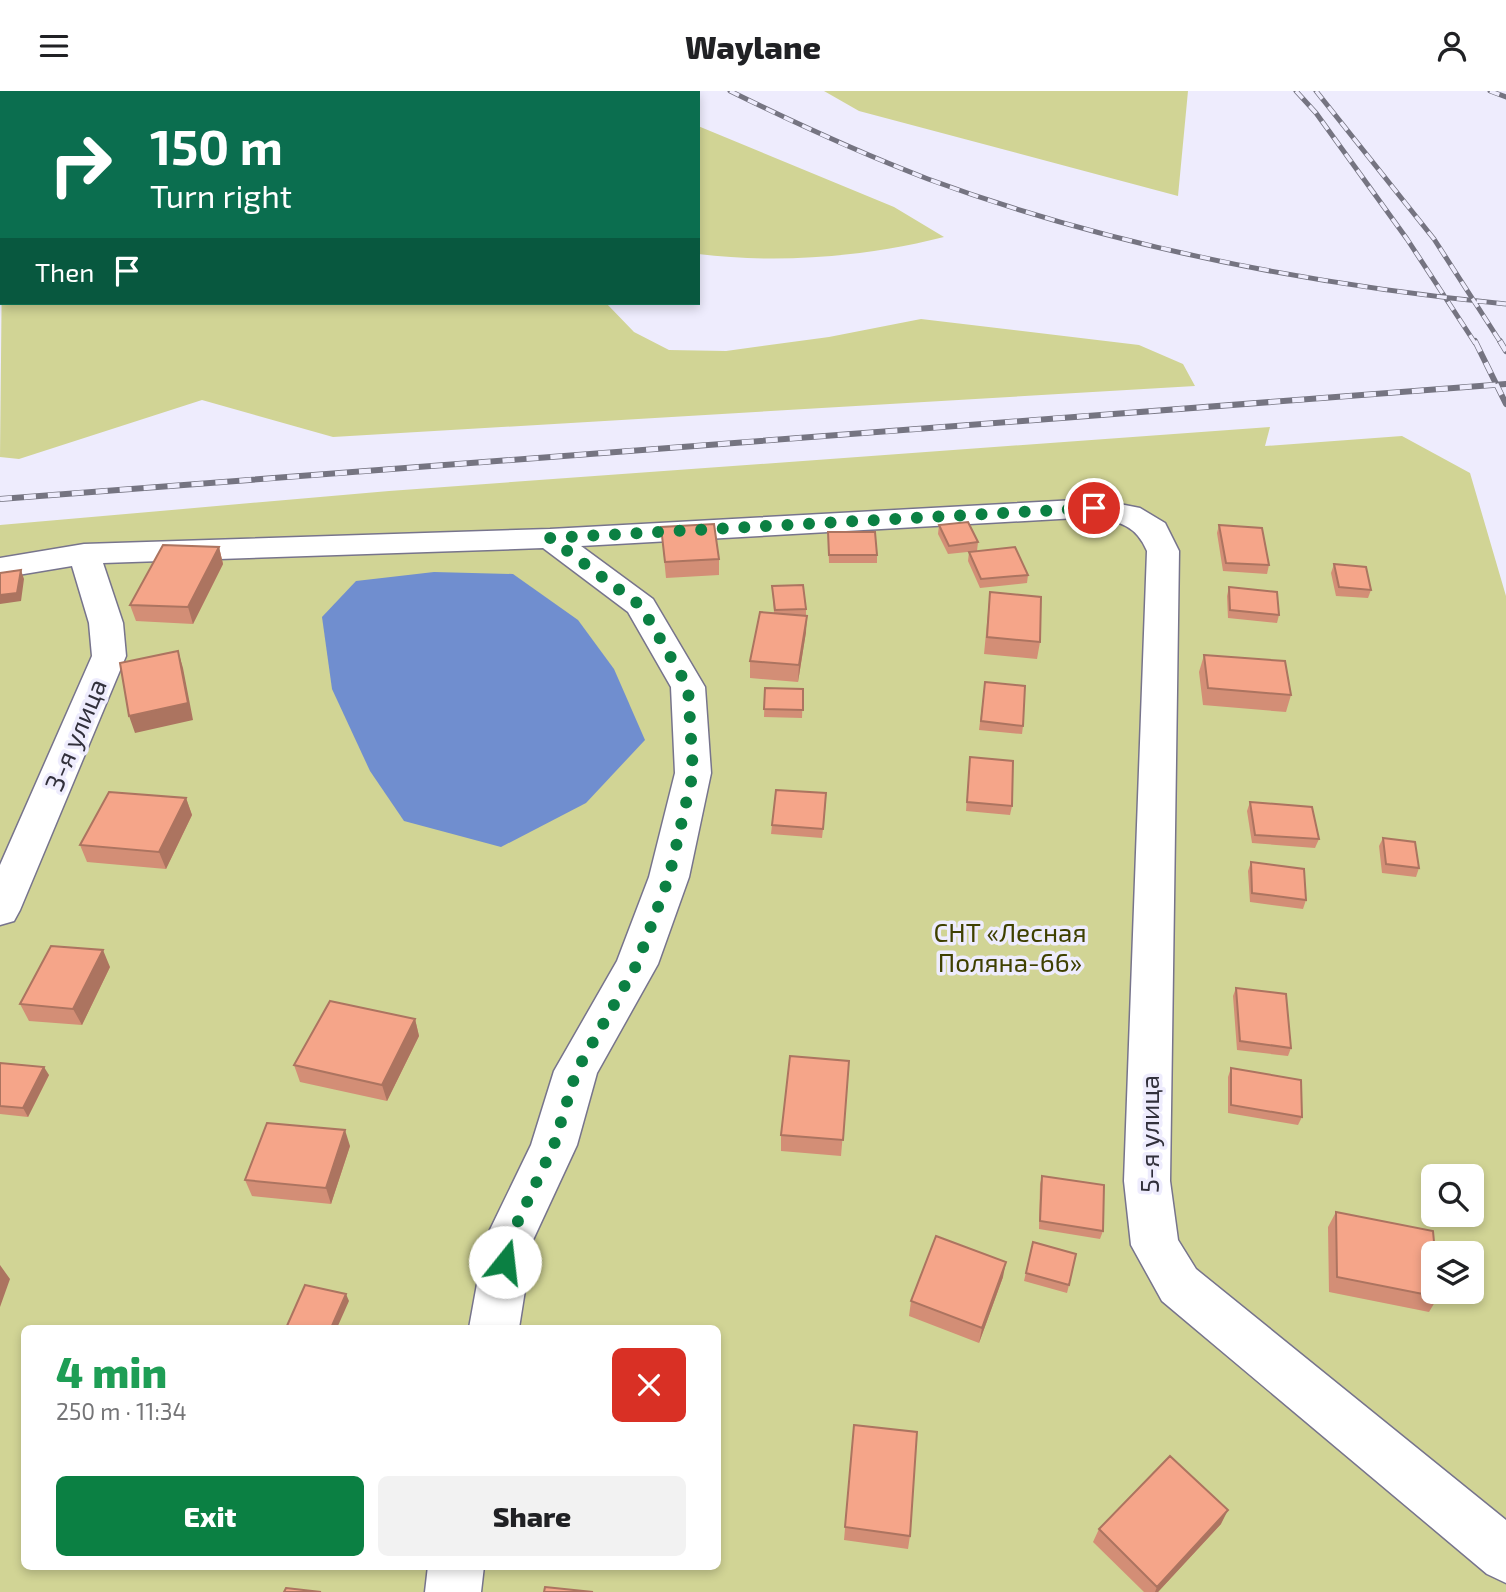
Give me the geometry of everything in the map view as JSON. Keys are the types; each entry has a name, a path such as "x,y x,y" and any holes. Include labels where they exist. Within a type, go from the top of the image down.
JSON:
{"street":[{"name":"5-я улица","path":"550,538 1094,508 1129,515 1154,530 1163,551 1147,1181 1155,1245 1179,1285 1506,1555"},
{"path":"0,568 84,554 550,538 641,606 688,687 693,773 669,877 637,964 576,1072 554,1145 509,1240 495,1325"},
{"name":"3-я улица","path":"0,910 109,656 106,623 84,554"},
{"path":"453,1592 456,1570"}],"green space":[{"path":"824,91 1188,91 1178,196 859,111"},
{"path":"700,127 894,207 944,237 884,250 822,257 729,257 700,254"},
{"path":"2,305 608,305 634,332 669,350 726,351 829,337 921,319 1139,345 1183,364 1195,386 333,437 202,400 19,459 0,457"},
{"name":"СНТ «Лесная Поляна-66»","path":"1270,427 1265,446 1402,436 1470,473 1506,596 1506,1592 0,1592 0,525 389,491"}],"water":[{"path":"434,572 513,574 578,620 614,669 645,740 586,803 501,847 404,821 370,771 332,689 322,617 356,581"}],"building":[{"path":"968,522 978,542 949,546 939,525"},
{"path":"714,524 719,559 665,562 661,527"},
{"path":"1219,525 1262,528 1269,565 1226,563"},
{"path":"828,532 875,532 877,555 829,555"},
{"path":"163,545 219,547 188,607 130,605"},
{"path":"1015,547 1028,575 981,579 969,552"},
{"path":"1334,564 1366,567 1371,590 1339,587"},
{"path":"21,570 17,593 0,595 0,573"},
{"path":"803,585 806,609 775,610 772,586"},
{"path":"1229,587 1277,592 1279,615 1230,610"},
{"path":"990,592 1041,597 1040,642 987,637"},
{"path":"760,612 807,616 799,665 750,661"},
{"path":"178,651 188,703 129,716 120,663"},
{"path":"1204,655 1285,661 1291,695 1208,688"},
{"path":"985,682 1025,686 1023,726 981,721"},
{"path":"765,688 803,689 803,710 764,709"},
{"path":"970,757 1013,761 1012,806 967,802"},
{"path":"776,790 826,793 823,829 772,825"},
{"path":"109,792 186,798 159,852 80,845"},
{"path":"1250,802 1312,807 1319,839 1255,835"},
{"path":"1383,838 1415,842 1419,868 1386,864"},
{"path":"1251,862 1304,869 1306,900 1252,893"},
{"path":"51,946 103,950 73,1009 20,1004"},
{"path":"1236,988 1286,994 1291,1048 1240,1041"},
{"path":"330,1001 415,1019 382,1085 294,1065"},
{"path":"790,1056 849,1061 843,1140 781,1135"},
{"path":"0,1063 44,1067 23,1108 0,1106"},
{"path":"1231,1068 1301,1080 1302,1117 1231,1105"},
{"path":"267,1123 345,1130 326,1188 245,1180"},
{"path":"1042,1176 1104,1185 1103,1231 1040,1221"},
{"path":"1336,1212 1433,1231 1434,1241 1421,1241 1421,1294 1337,1277"},
{"path":"936,1236 1006,1262 982,1328 911,1301"},
{"path":"1033,1242 1076,1254 1069,1285 1026,1273"},
{"path":"305,1285 346,1294 332,1325 287,1325"},
{"path":"854,1425 917,1432 910,1536 845,1527"},
{"path":"1170,1456 1228,1510 1157,1587 1099,1529"},
{"path":"545,1587 593,1592 544,1592"},
{"path":"286,1588 321,1592 284,1592"}],"railway":[{"path":"730,91 828,137 928,179 1068,224 1140,243 1286,274 1445,297"},
{"path":"1296,91 1316,113 1407,239 1445,297"},
{"path":"1316,91 1434,239 1474,300"},
{"path":"1490,91 1506,97"},
{"path":"1445,297 1474,300"},
{"path":"1445,297 1475,343"},
{"path":"1474,300 1506,304"},
{"path":"1474,300 1501,343"},
{"path":"1475,341 1497,385"},
{"path":"1500,341 1506,351"},
{"path":"1497,385 1506,384"},
{"path":"0,499 1497,385"},
{"path":"1497,385 1506,404"}],"route":[{"path":"505,1262 509,1240 554,1145 576,1072 637,964 669,877 693,773 688,687 641,606 550,538 1094,508"}]}
